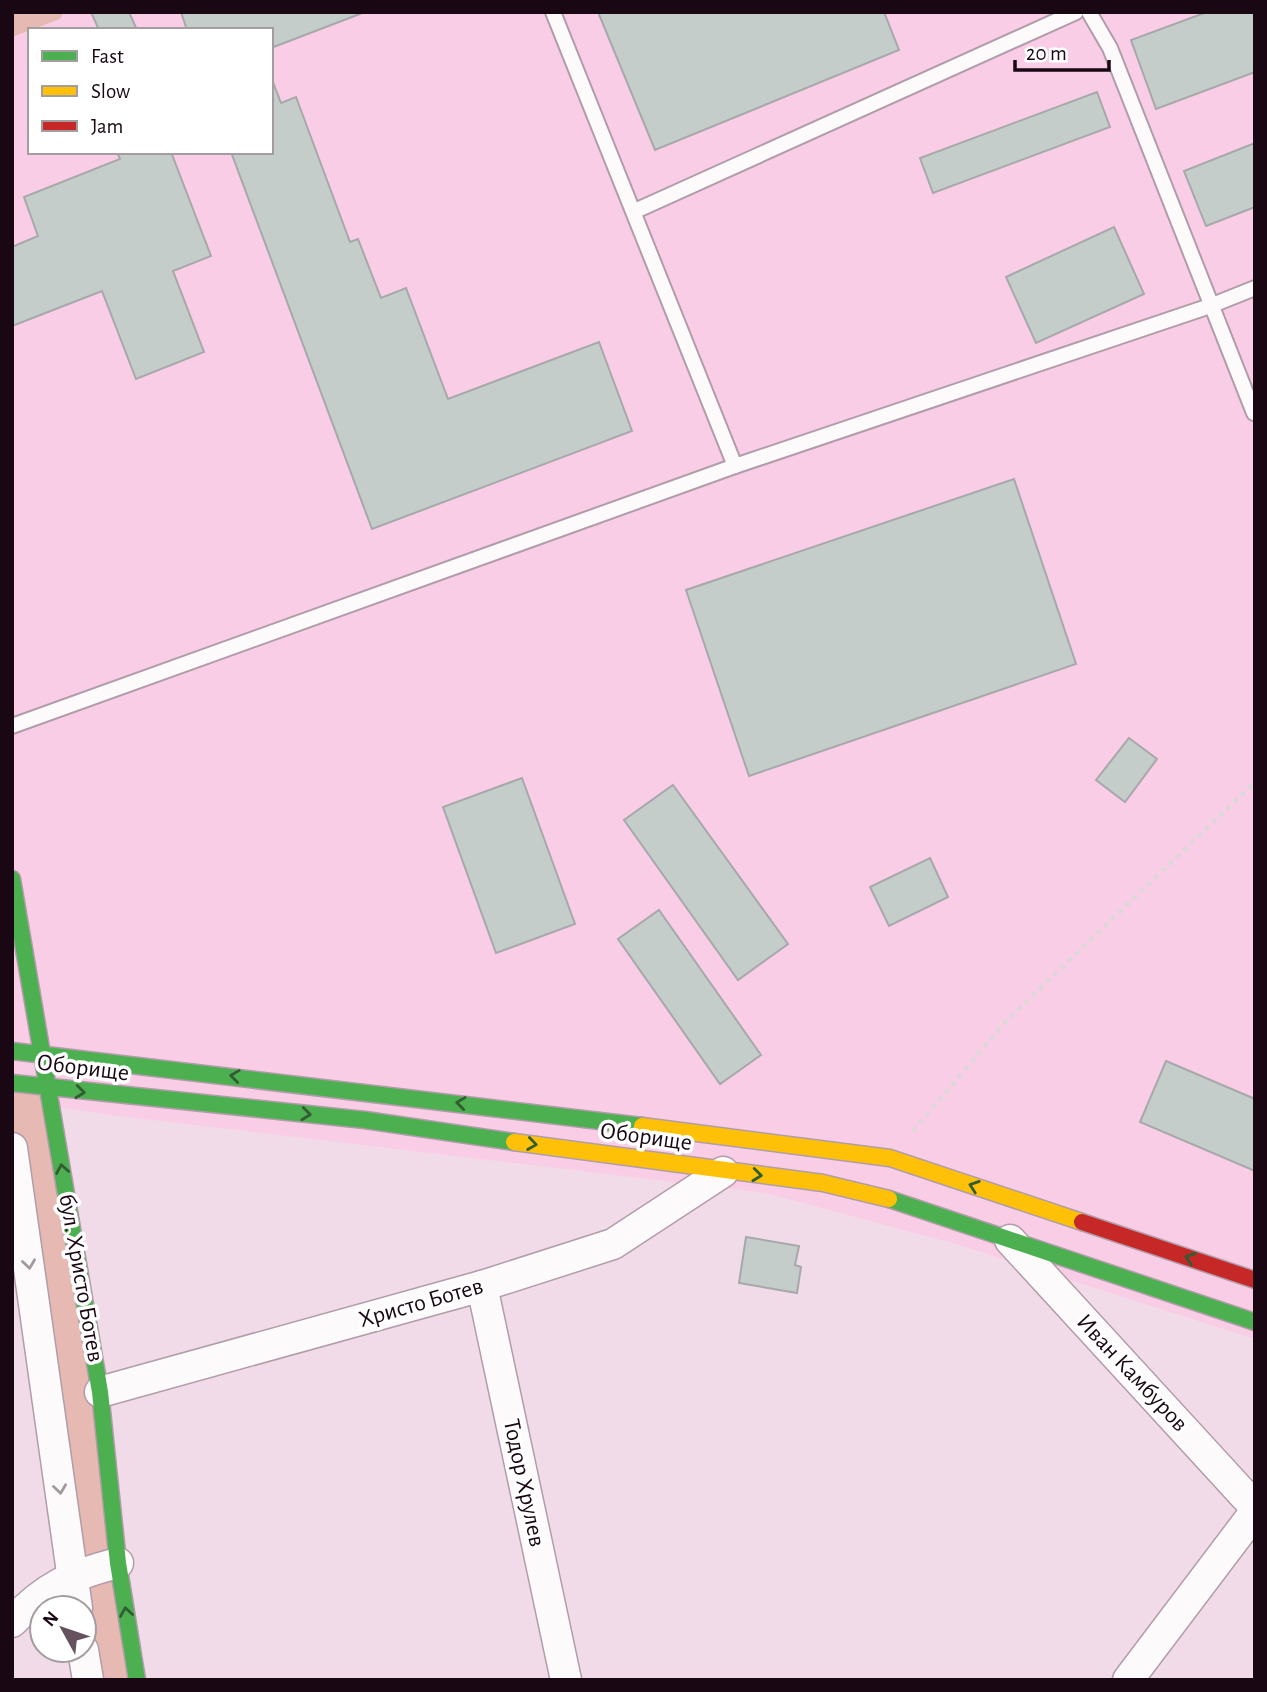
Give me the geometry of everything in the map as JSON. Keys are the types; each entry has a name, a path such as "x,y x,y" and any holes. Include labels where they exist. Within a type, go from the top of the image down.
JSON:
{"main road":[{"name":"бул. Христо Ботев","path":"12,878 100,1392 118,1563 137,1680"},
{"name":"Оборище","path":"12,1051 467,1103 890,1158 1255,1280"},
{"name":"Оборище","path":"12,1083 365,1120 723,1172 823,1182 873,1193 1255,1322"}],"street":[{"name":"бул. Христо Ботев","path":"12,1148 75,1594"},
{"name":"Христо Ботев","path":"100,1392 482,1286 613,1244 723,1172"},
{"name":"Иван Камбуров","path":"1010,1240 1255,1509"},
{"name":"Тодор Хрулев","path":"482,1286 566,1680"},
{"path":"1128,1680 1255,1509"},
{"path":"12,1622 30,1603 72,1575 118,1563"}],"lane":[{"path":"553,12 735,466"},
{"path":"635,211 1076,12"},
{"path":"1088,12 1110,48 1254,413"},
{"path":"12,726 735,466 1210,306 1255,288"}],"path":[{"path":"890,1158 1006,1021 1255,782"}],"shaded area":[{"path":"12,12 1255,12 1255,1339 963,1246 766,1193 110,1115 12,1100"},
{"path":"12,12 64,12 60,19 36,28 28,28 28,31 12,37"},
{"path":"12,1083 49,1089 137,1680 88,1680 87,1664 98,1664 98,1594 82,1594 12,1148"}],"building":[{"path":"91,12 129,12 136,28 98,28"},
{"path":"181,12 365,12 273,47 273,28 186,28"},
{"path":"598,12 884,12 899,50 655,150"},
{"path":"1207,12 1255,12 1255,72 1156,109 1131,40"},
{"path":"273,82 281,103 296,97 350,242 358,239 381,298 406,288 448,399 599,342 632,431 372,529 232,154 273,154"},
{"path":"1097,92 1110,127 933,193 920,158"},
{"path":"1255,143 1255,207 1206,226 1184,171"},
{"path":"118,154 172,154 211,256 173,271 204,352 136,379 102,291 12,326 12,247 38,236 24,197 120,159"},
{"path":"1114,227 1144,294 1036,343 1006,277"},
{"path":"1014,479 1076,664 749,776 686,590"},
{"path":"1129,738 1157,759 1125,802 1096,780"},
{"path":"522,778 575,924 496,953 443,807"},
{"path":"673,785 788,944 738,980 624,820"},
{"path":"930,858 948,897 889,926 870,887"},
{"path":"659,910 761,1055 720,1084 618,939"},
{"path":"1166,1061 1255,1099 1255,1171 1140,1122"},
{"path":"746,1237 799,1246 795,1265 801,1267 797,1293 739,1283"}],"traffic: fast":[{"path":"12,879 100,1392 118,1563 137,1680"},
{"path":"12,1051 642,1126"},
{"path":"12,1083 365,1120 514,1142"},
{"path":"889,1199 1255,1322"}],"traffic: slow":[{"path":"642,1126 890,1158 1082,1222"},
{"path":"514,1142 823,1183 889,1199"}],"traffic: jam":[{"path":"1082,1222 1255,1280"}]}
